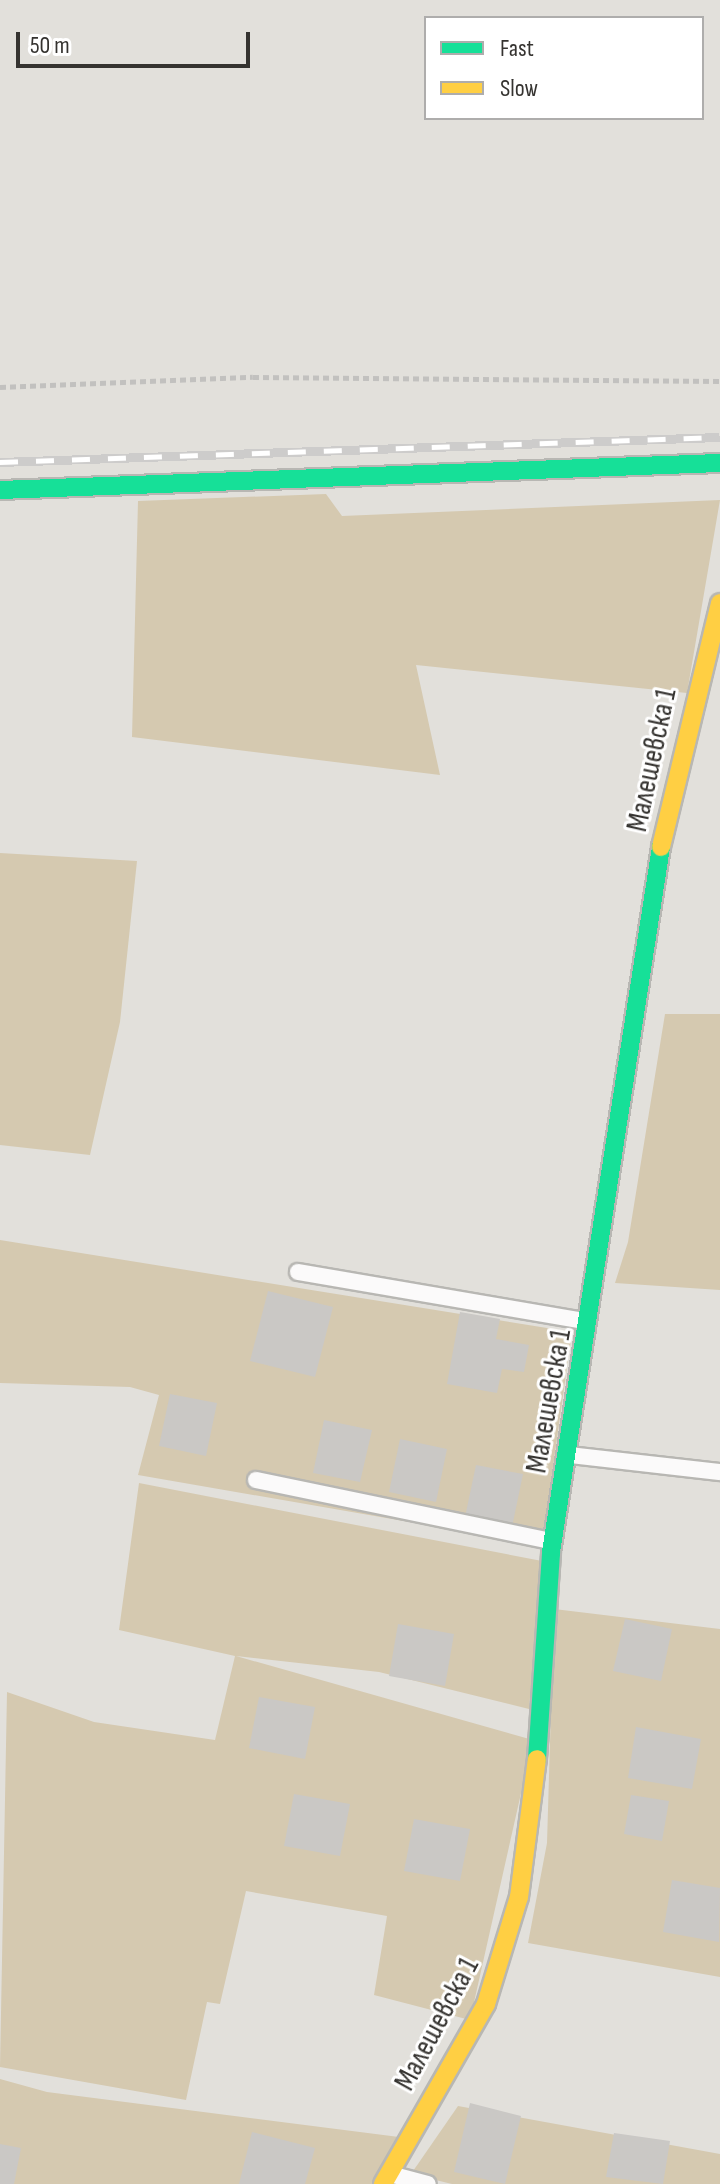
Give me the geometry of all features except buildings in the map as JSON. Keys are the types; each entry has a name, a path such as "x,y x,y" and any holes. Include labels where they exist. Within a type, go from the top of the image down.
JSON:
{"street":[{"path":"0,490 720,463"},
{"name":"Малешевска 1","path":"386,2179 486,2004 506,1950 531,1838 537,1672 553,1541 591,1322 670,791 720,603"}],"lane":[{"path":"298,1272 591,1322"},
{"path":"570,1455 720,1472"},
{"path":"256,1480 553,1541"},
{"path":"386,2179 428,2184"}],"path":[{"path":"0,387 253,377 720,381"}],"shaded area":[{"path":"326,494 342,516 720,500 687,693 416,665 440,775 132,737 138,501"},
{"path":"0,853 137,861 120,1022 90,1155 0,1145"},
{"path":"665,1014 720,1014 720,1290 615,1283 628,1242"},
{"path":"0,1240 572,1332 542,1545 138,1475 159,1395 130,1387 0,1383"},
{"path":"139,1483 542,1561 529,1709 379,1672 236,1656 533,1740 470,2020 374,1995 387,1916 246,1891 220,2004 207,2002 186,2100 0,2067 7,1692 94,1722 215,1740 235,1656 119,1630"},
{"path":"554,1609 720,1629 720,1977 528,1943 547,1843"},
{"path":"0,2079 47,2092 399,2137 373,2184 0,2184"},
{"path":"458,2106 720,2154 720,2184 452,2184 411,2174"}],"railway":[{"path":"0,462 720,437"}],"traffic: fast":[{"path":"0,490 720,463"},
{"path":"537,1759 551,1552 661,847"}],"traffic: slow":[{"path":"661,847 720,603"},
{"path":"383,2184 486,2004 519,1897 537,1759"}]}
